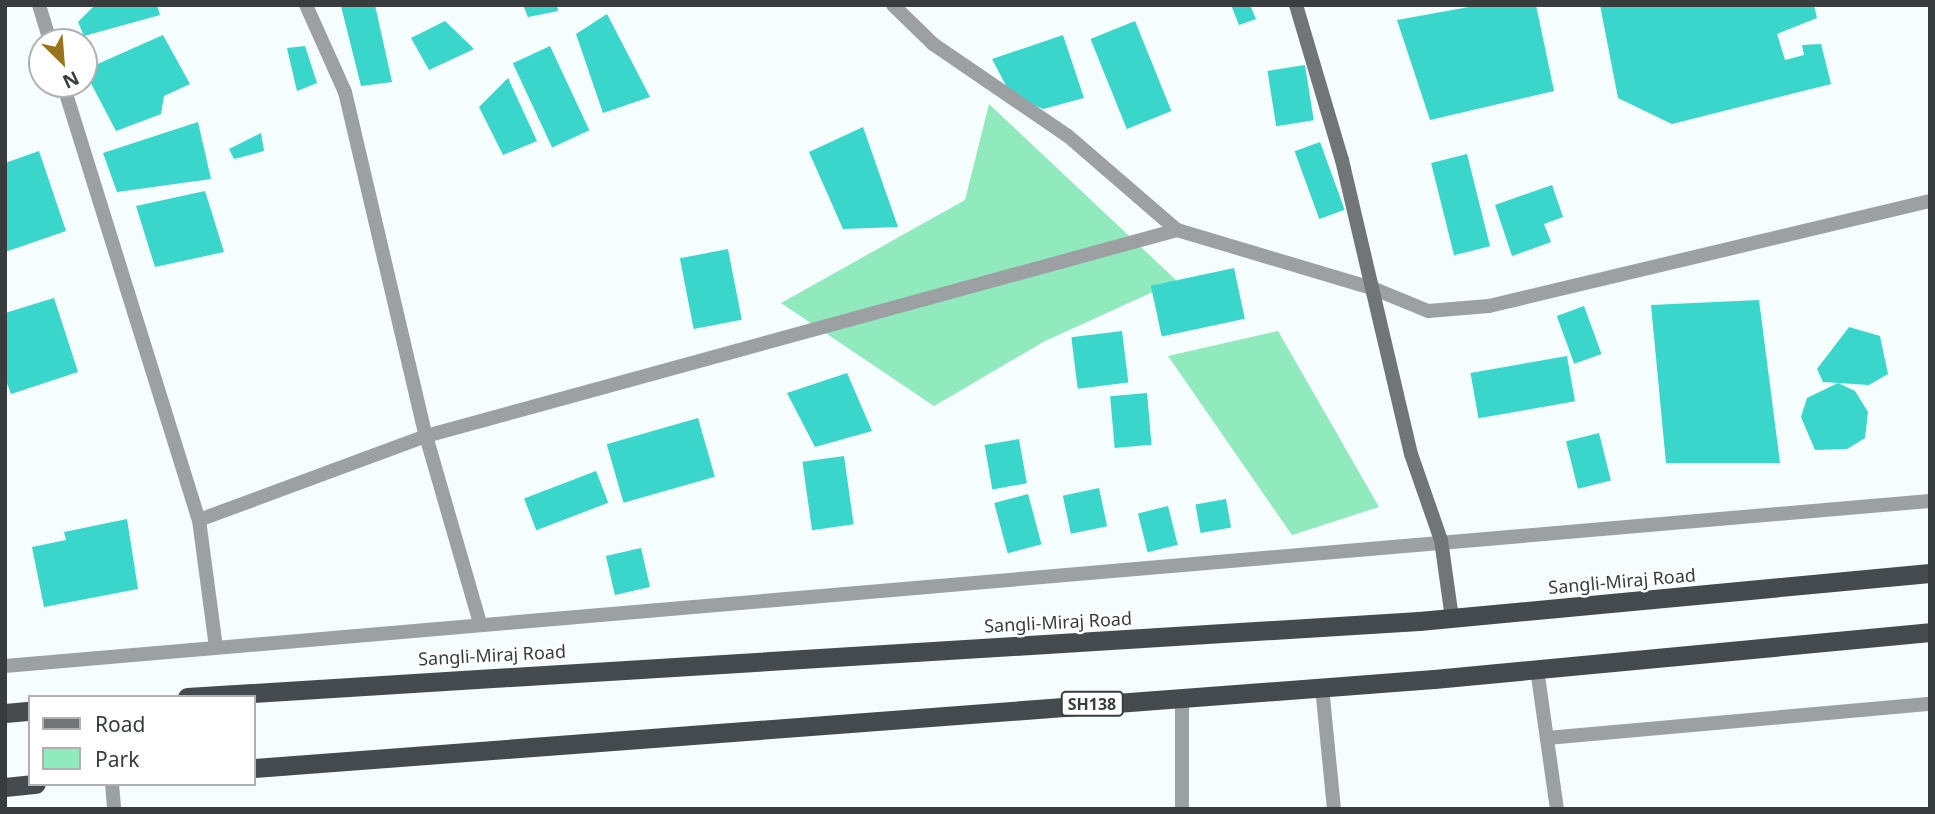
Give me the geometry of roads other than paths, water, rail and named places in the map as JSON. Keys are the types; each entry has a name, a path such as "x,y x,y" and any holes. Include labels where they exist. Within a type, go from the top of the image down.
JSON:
{"highway":[{"name":"Sangli-Miraj Road","path":"219,695 1452,618 1930,573"},
{"name":"SH138","path":"256,768 1322,687 1930,632"},
{"path":"5,713 28,710"},
{"path":"5,787 28,785"}],"main road":[{"path":"1296,5 1342,160 1411,454 1441,540 1452,618"}],"street":[{"path":"39,5 46,28"},
{"path":"306,5 345,92 426,436 480,623"},
{"path":"893,5 933,44 1068,136 1177,230 1372,288 1428,311 1489,306 1930,201"},
{"path":"67,98 200,520 216,647"},
{"path":"200,520 426,436 1177,230"},
{"path":"5,666 480,623 923,590 1441,540 1930,501"},
{"path":"1537,669 1558,809"},
{"path":"1322,687 1334,809"},
{"path":"1182,697 1182,809"},
{"path":"1547,738 1930,704"},
{"path":"112,786 114,809"}]}
